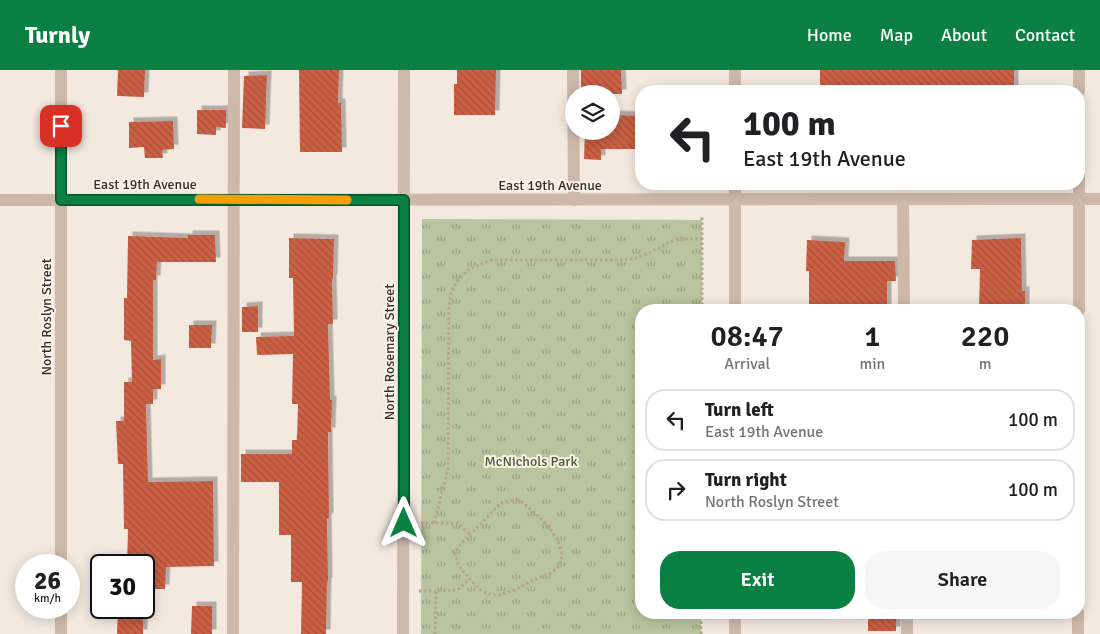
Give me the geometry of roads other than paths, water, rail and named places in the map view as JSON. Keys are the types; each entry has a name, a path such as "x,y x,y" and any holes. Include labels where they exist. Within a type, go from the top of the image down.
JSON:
{"street":[{"name":"North Roslyn Street","path":"61,70 61,554"},
{"path":"233,634 234,70"},
{"name":"North Rosemary Street","path":"404,70 404,634"},
{"path":"573,70 574,200"},
{"path":"735,70 735,85"},
{"path":"1078,70 1079,85"},
{"path":"735,190 735,304"},
{"path":"1079,190 1079,304"},
{"name":"East 19th Avenue","path":"0,200 1100,199"},
{"path":"903,200 904,304"},
{"path":"61,619 61,634"},
{"path":"735,619 735,634"},
{"path":"907,619 907,634"},
{"path":"1078,619 1078,634"}],"park label":[{"name":"McNichols Park","path":"531,461"}]}
